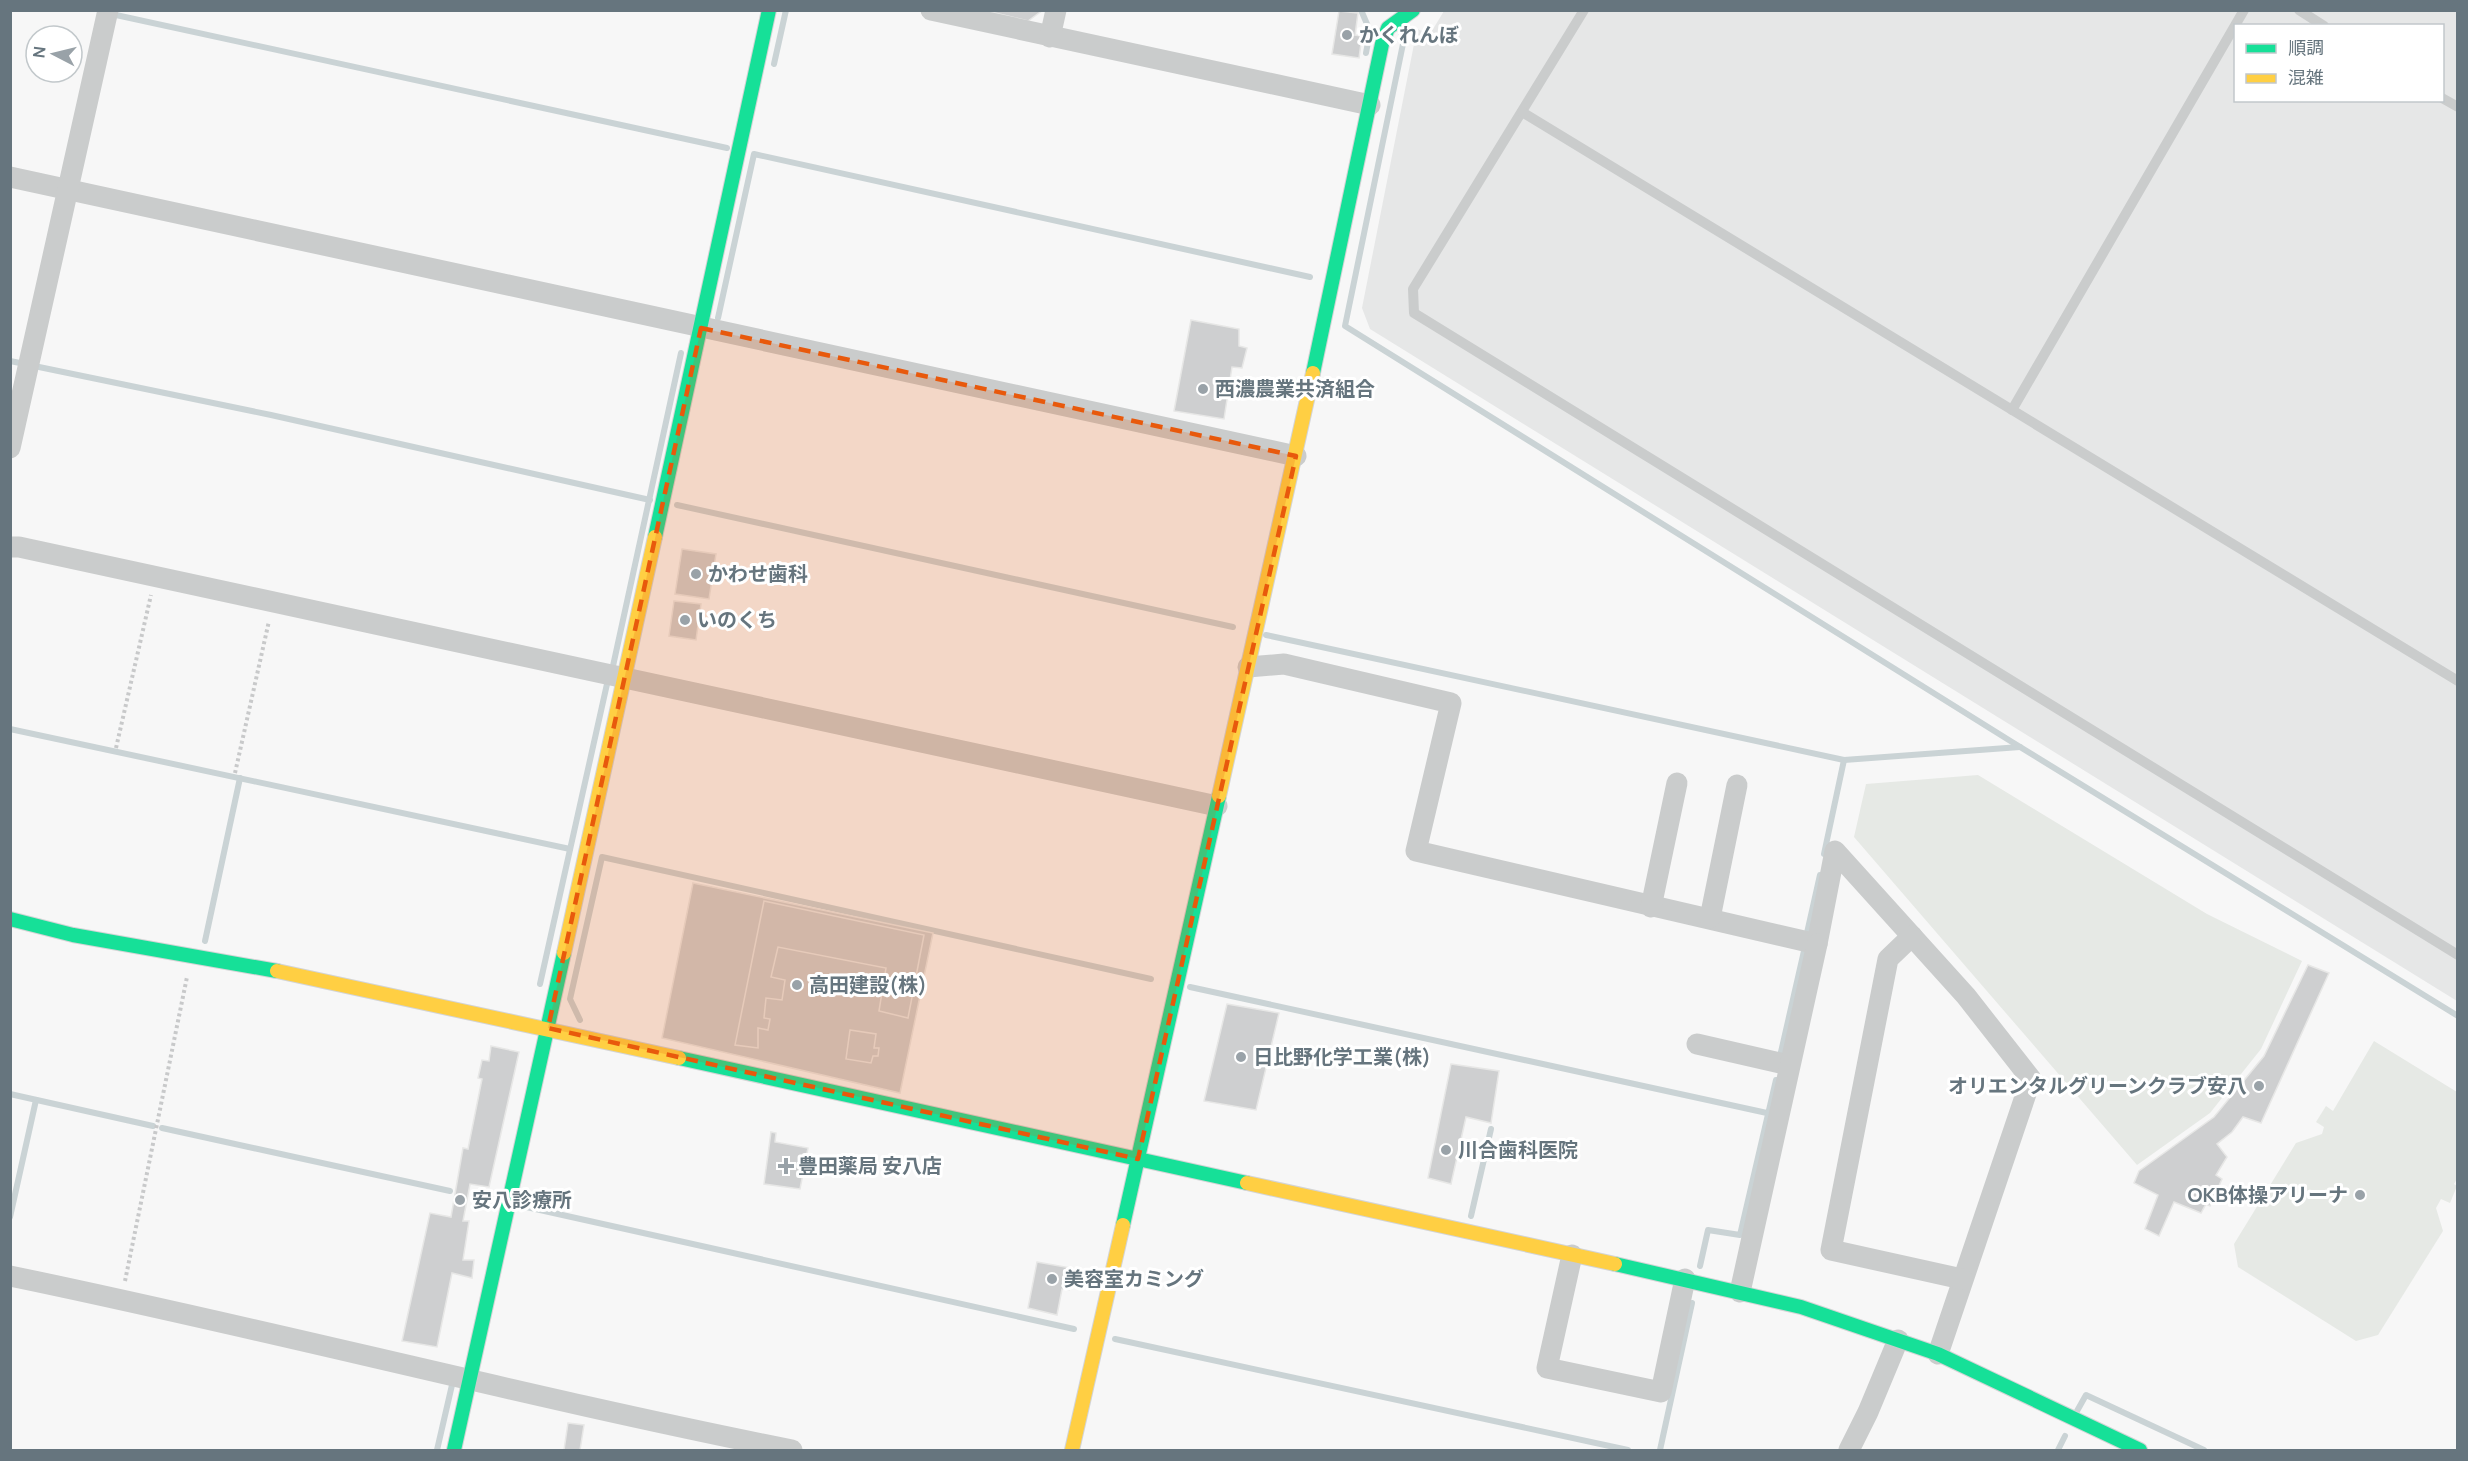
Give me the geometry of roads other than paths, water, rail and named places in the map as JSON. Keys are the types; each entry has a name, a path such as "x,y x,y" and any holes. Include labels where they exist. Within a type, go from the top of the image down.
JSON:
{"street":[{"path":"10,448 16,403 68,189 108,10"},
{"path":"454,1450 625,679 769,10"},
{"path":"931,10 1370,105"},
{"path":"1050,37 1056,10"},
{"path":"1072,1450 1296,456 1382,44 1388,28 1411,12"},
{"path":"10,177 1296,456"},
{"path":"10,547 19,547 1217,806"},
{"path":"1248,667 1284,664 1451,703 1416,851 1816,944"},
{"path":"1651,907 1677,783"},
{"path":"1710,918 1737,785"},
{"path":"1740,1292 1835,851 1966,996 2031,1079 1938,1354"},
{"path":"10,919 73,935 297,974 548,1028 1684,1279 1801,1307 1938,1354 2140,1450"},
{"path":"1912,936 1888,958 1831,1250 1962,1279"},
{"path":"1697,1044 1789,1065"},
{"path":"1572,1255 1547,1368 1661,1392 1684,1279"},
{"path":"10,1276 121,1299 757,1447 792,1450"},
{"path":"1849,1450 1899,1340"}],"lane":[{"path":"1584,10 1413,289 1414,313 2457,955"},
{"path":"2236,24 2244,10"},
{"path":"2299,10 2321,24"},
{"path":"2012,410 2234,27"},
{"path":"2444,99 2457,107"},
{"path":"1522,112 2457,681"}],"waterway":[{"path":"774,64 786,10"},
{"path":"1361,10 1370,31 1366,53"},
{"path":"116,15 727,148"},
{"path":"1400,30 1404,39 1345,326 2012,742 2458,1016"},
{"path":"718,318 754,154 1310,277"},
{"path":"613,666 681,353"},
{"path":"10,361 20,363"},
{"path":"39,367 271,415 650,500"},
{"path":"677,505 1233,627"},
{"path":"1266,635 1844,760 2020,747"},
{"path":"540,984 607,684"},
{"path":"10,729 570,849"},
{"path":"1824,854 1844,760"},
{"path":"205,941 240,778"},
{"path":"580,1020 570,999 602,857 1151,979"},
{"path":"1807,933 1820,875"},
{"path":"1781,1052 1804,951"},
{"path":"1190,987 1767,1113"},
{"path":"1700,1266 1708,1230 1740,1235 1776,1080"},
{"path":"10,1094 153,1126"},
{"path":"10,1217 36,1100"},
{"path":"162,1128 450,1191"},
{"path":"1471,1216 1491,1129"},
{"path":"474,1196 497,1200"},
{"path":"522,1206 1074,1329"},
{"path":"1660,1450 1692,1303"},
{"path":"1115,1339 1628,1450"},
{"path":"437,1450 452,1385"},
{"path":"2077,1411 2086,1395 2204,1450"},
{"path":"2058,1450 2065,1436"}],"place":[{"name":"かくれんぼ","path":"1347,35"},
{"name":"西濃農業共済組合","path":"1203,389"},
{"name":"かわせ歯科","path":"696,574"},
{"name":"いのくち","path":"685,620"},
{"name":"高田建設(株)","path":"797,985"},
{"name":"日比野化学工業(株)","path":"1241,1057"},
{"name":"オリエンタルグリーンクラブ安八","path":"2259,1086"},
{"name":"川合歯科医院","path":"1446,1150"},
{"name":"豊田薬局 安八店","path":"786,1166"},
{"name":"OKB体操アリーナ","path":"2360,1195"},
{"name":"安八診療所","path":"460,1200"},
{"name":"美容室カミング","path":"1052,1279"}]}
